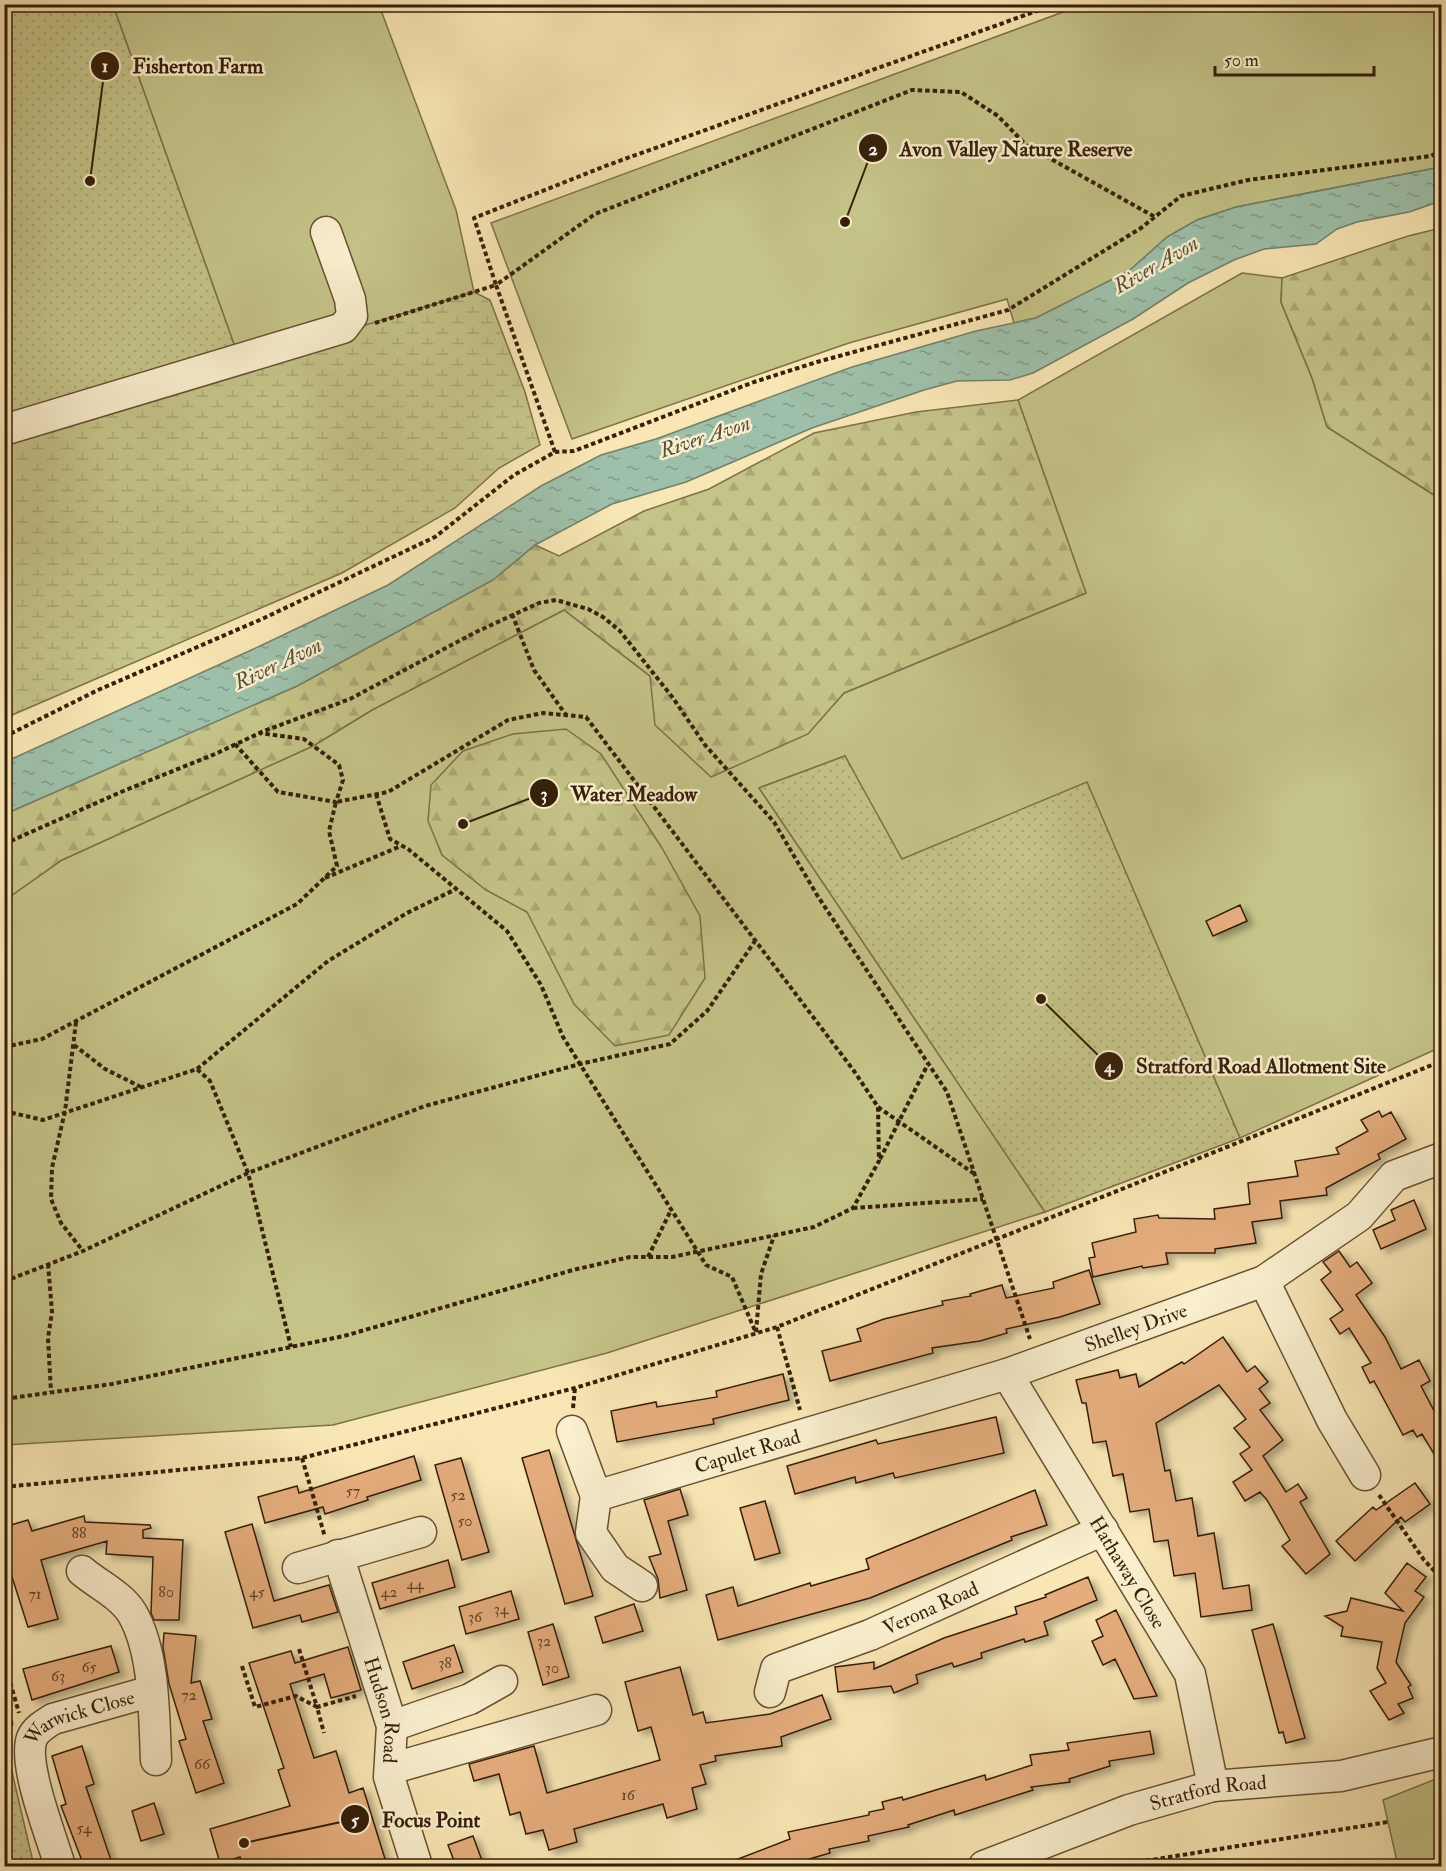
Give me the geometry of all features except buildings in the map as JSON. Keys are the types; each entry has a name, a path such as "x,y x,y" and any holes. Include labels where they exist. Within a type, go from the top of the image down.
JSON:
{"street":[{"path":"4,430 343,328 352,316 350,299 326,232"},
{"name":"Shelley Drive","path":"1006,1374 1264,1281 1359,1216 1394,1176 1439,1159"},
{"path":"1264,1281 1332,1420 1365,1475"},
{"name":"Capulet Road","path":"596,1496 1006,1374"},
{"name":"Hathaway Close","path":"1006,1374 1190,1674 1213,1786"},
{"path":"572,1431 596,1496 591,1533 615,1568 642,1586"},
{"name":"Verona Road","path":"770,1692 777,1670 870,1635 1103,1530"},
{"path":"298,1568 421,1532"},
{"name":"Hudson Road","path":"335,1556 392,1726 389,1777 417,1866"},
{"path":"82,1571 121,1601 131,1613 142,1641 152,1691 156,1760"},
{"path":"392,1726 470,1700 502,1681"},
{"name":"Warwick Close","path":"60,1866 32,1772 30,1750 33,1737 39,1728 53,1719 152,1691"},
{"path":"390,1769 596,1710"},
{"name":"Stratford Road","path":"984,1866 1129,1810 1213,1786 1341,1776 1442,1752"}],"path":[{"path":"555,452 474,218 608,165 1056,4"},
{"path":"371,324 496,285 595,214 912,90 961,92 998,116 1026,145 1155,217"},
{"path":"4,737 98,690 262,619 435,537 514,475 555,452 574,451 754,382 817,362 1008,310 1141,228 1180,196 1248,180 1431,156 1442,150"},
{"path":"4,844 259,733 350,699 512,614 539,603 556,600 588,609 603,617 620,632 673,698 705,745 774,822 817,895 947,1092 976,1175 995,1240 1039,1362"},
{"path":"512,614 534,670 566,715"},
{"path":"236,744 278,792 336,802 388,792 508,720 543,713 586,717 854,1071 878,1107 976,1175"},
{"path":"4,1047 42,1039 297,904 337,866 329,831 343,780 339,765 304,738 259,733"},
{"path":"376,794 390,839 402,845 507,931 540,985 563,1037 706,1265 732,1277 756,1333"},
{"path":"323,879 402,845"},
{"path":"4,1111 44,1120 65,1111 197,1069 328,962 407,913 456,889"},
{"path":"4,1279 8,1280 82,1251 248,1173 424,1106 580,1064 670,1044 707,1011 755,941"},
{"path":"76,1021 65,1111 52,1168 51,1199 61,1223 82,1251"},
{"path":"73,1045 105,1069 141,1087"},
{"path":"4,1487 302,1458 553,1394 777,1327 1442,1061"},
{"path":"853,1208 928,1063"},
{"path":"197,1069 210,1081 248,1173 291,1347"},
{"path":"878,1107 879,1161"},
{"path":"4,1399 112,1384 344,1336 573,1270 630,1257 672,1257 814,1227 853,1208 983,1199"},
{"path":"648,1257 672,1208"},
{"path":"756,1333 761,1274 774,1236"},
{"path":"48,1264 52,1312 48,1338 51,1392"},
{"path":"777,1327 806,1433"},
{"path":"302,1458 335,1556"},
{"path":"1365,1475 1424,1560 1442,1579"},
{"path":"299,1649 324,1733"},
{"path":"4,1661 30,1750"},
{"path":"242,1666 255,1707 296,1696 317,1707 380,1689"},
{"path":"1124,1866 1388,1822"}],"green space":[{"path":"5,5 113,5 241,364 5,435"},
{"path":"113,5 379,5 456,210 474,292 241,364"},
{"path":"1082,5 1441,5 1441,167 1236,207 1197,220 1167,237 1129,271 1036,318 1014,323 1007,299 849,343 572,439 491,223"},
{"path":"1441,228 1442,487 1434,495 1327,427 1312,378 1281,302 1282,278 1408,236"},
{"path":"1242,273 1282,278 1281,302 1312,378 1327,427 1434,495 1441,487 1441,1047 1240,1138 1087,783 901,860 845,756 759,788 1045,1212 607,1353 333,1425 5,1445 5,900 62,860 313,746 372,710 564,610 650,676 807,734 844,693 1086,593 1018,400"},
{"path":"474,292 490,300 525,392 540,445 499,468 455,508 342,573 5,718 5,435"},
{"path":"1018,400 1086,593 844,693 808,734 711,777 655,725 650,676 564,610 372,710 313,746 62,860 5,900 5,814 297,686 493,580 535,545 559,556 644,511 709,489 814,433 916,412"},
{"path":"566,729 601,754 662,848 700,916 705,978 669,1035 615,1046 574,1004 527,912 486,890 442,855 428,821 431,785 463,751 513,734"},
{"path":"845,756 902,859 1087,782 1240,1138 1045,1212 759,788"},
{"path":"5,1693 13,1724 5,1741"},
{"path":"5,1742 34,1866 5,1866"},
{"path":"1441,1777 1441,1866 1398,1866 1383,1800"}],"water":[{"name":"River Avon","path":"1441,167 1441,201 1409,212 1357,222 1337,229 1316,244 1264,249 1234,260 1188,283 1133,319 1033,373 1010,380 957,381 924,390 812,428 686,482 612,504 535,545 493,580 297,686 5,814 5,762 388,585 541,486 601,455 656,439 852,367 976,331 1036,318 1129,271 1167,237 1197,220 1236,207"}],"place":[{"name":"Fisherton Farm","path":"90,181"},
{"name":"Avon Valley Nature Reserve","path":"845,222"},
{"name":"Water Meadow","path":"463,824"},
{"name":"Stratford Road Allotment Site","path":"1041,999"},
{"name":"Focus Point","path":"244,1843"}]}
